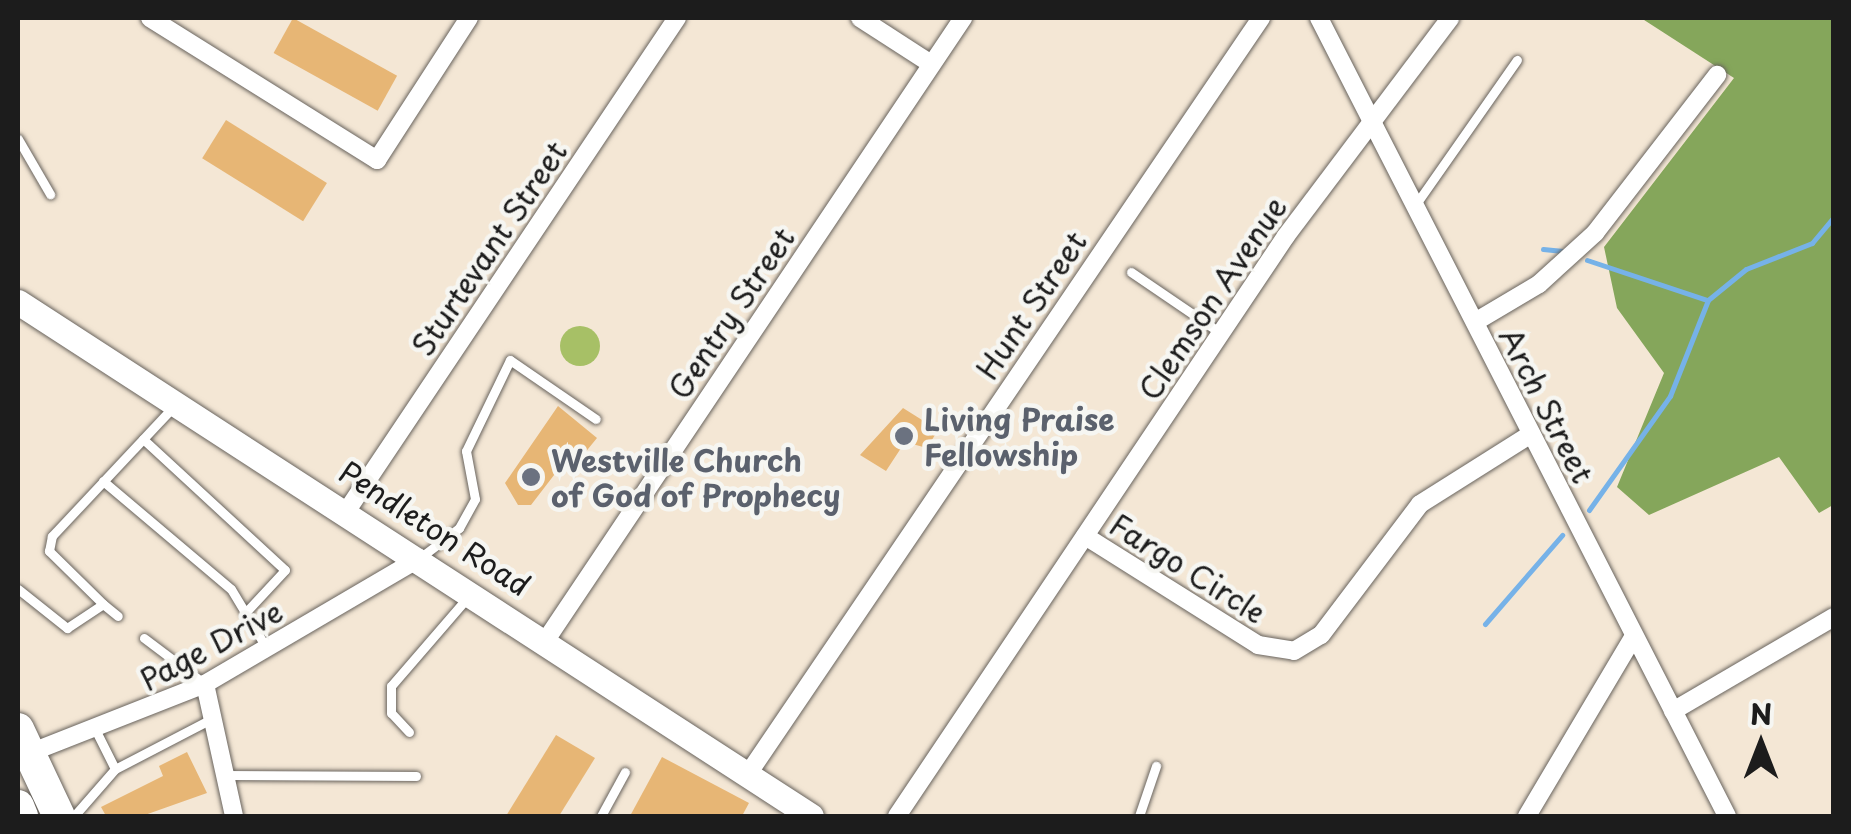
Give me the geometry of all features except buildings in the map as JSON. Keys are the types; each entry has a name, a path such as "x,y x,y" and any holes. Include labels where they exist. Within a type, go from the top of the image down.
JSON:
{"highway":[{"path":"22,747 74,810"},
{"path":"18,806 22,816"}],"street":[{"path":"150,18 377,160 470,18"},
{"name":"Sturtevant Street","path":"348,509 676,18"},
{"path":"860,18 931,64"},
{"name":"Gentry Street","path":"546,640 963,18"},
{"name":"Hunt Street","path":"748,774 1261,18"},
{"name":"Arch Street","path":"1318,18 1727,816"},
{"name":"Clemson Avenue","path":"898,816 1220,332 1450,18"},
{"path":"1474,322 1540,284 1595,233 1717,75"},
{"name":"Pendleton Road","path":"18,302 180,400 811,816"},
{"name":"Fargo Circle","path":"1084,536 1258,645 1294,651 1321,635 1420,504 1531,434"},
{"name":"Page Drive","path":"22,747 96,731 204,684 420,558"},
{"path":"1673,711 1834,617"},
{"path":"1526,816 1634,636"},
{"path":"204,684 229,774 234,816"}],"lane":[{"path":"1415,206 1517,60"},
{"path":"18,139 50,194"},
{"path":"1132,272 1220,332"},
{"path":"420,558 459,528 475,500 466,451 510,360 596,419"},
{"path":"118,616 49,551 103,482 180,400"},
{"path":"143,439 285,570 246,612"},
{"path":"103,482 231,590 266,649"},
{"path":"18,588 67,628 102,604"},
{"path":"408,732 391,713 391,686 471,591"},
{"path":"144,638 204,684"},
{"path":"74,816 74,810 115,769 215,717"},
{"path":"96,731 115,769"},
{"path":"1138,816 1156,766"},
{"path":"602,816 625,772"},
{"path":"229,774 416,776"},
{"path":"74,810 96,816"}],"green space":[{"path":"1641,18 1833,18 1833,505 1819,513 1779,457 1649,515 1617,487 1664,373 1617,308 1604,247 1734,78"},
{"path":"580,326 594,332 600,346 594,360 580,366 566,360 560,346 566,332"}],"waterway":[{"path":"1589,510 1670,396 1708,300 1746,269 1812,243 1834,217"},
{"path":"1543,249 1563,251"},
{"path":"1587,260 1707,300"},
{"path":"1485,624 1562,535"}],"place":[{"name":"Living Praise Fellowship","path":"904,436"},
{"name":"Westville Church of God of Prophecy","path":"531,477"}]}
